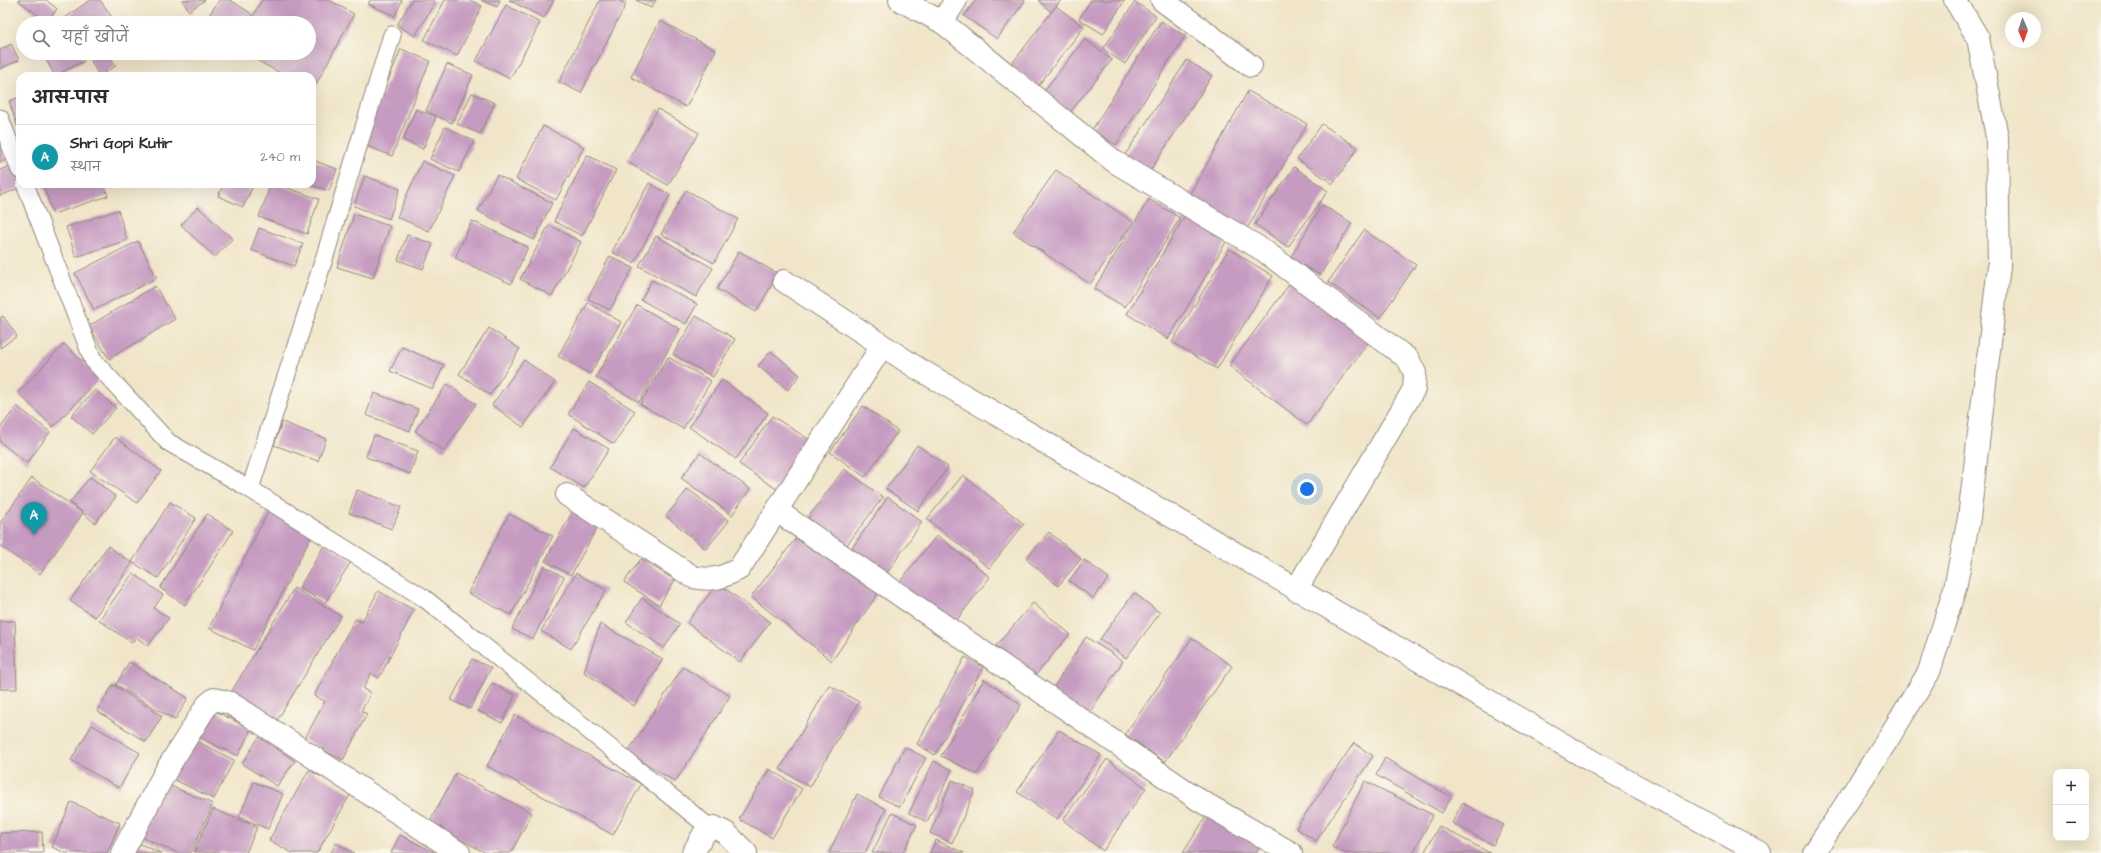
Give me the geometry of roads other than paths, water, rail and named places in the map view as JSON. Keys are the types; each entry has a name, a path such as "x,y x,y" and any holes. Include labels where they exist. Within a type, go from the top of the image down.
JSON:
{"street":[{"path":"900,0 942,22 1115,162 1263,250 1408,359 1415,373 1414,389 1296,590"},
{"path":"942,22 956,0"},
{"path":"1162,0 1251,66"},
{"path":"1814,853 1886,742 1929,672 1955,588 1969,518 1999,266 1996,137 1978,38 1955,0"},
{"path":"784,281 882,346 1296,590 1609,770 1760,853"},
{"path":"567,495 693,577 708,580 724,577 739,569 882,346"},
{"path":"777,511 1199,800 1291,853"},
{"path":"122,853 167,769 207,705 214,699 230,703 246,713 459,853"},
{"path":"693,853 710,828 718,827 746,853"}],"lane":[{"path":"250,489 324,259 392,36"},
{"path":"0,118 16,160"},
{"path":"27,188 93,360 168,442 250,489 424,598 710,828"}],"place":[{"name":"Shri Gopi Kutir","path":"34,535"}]}
